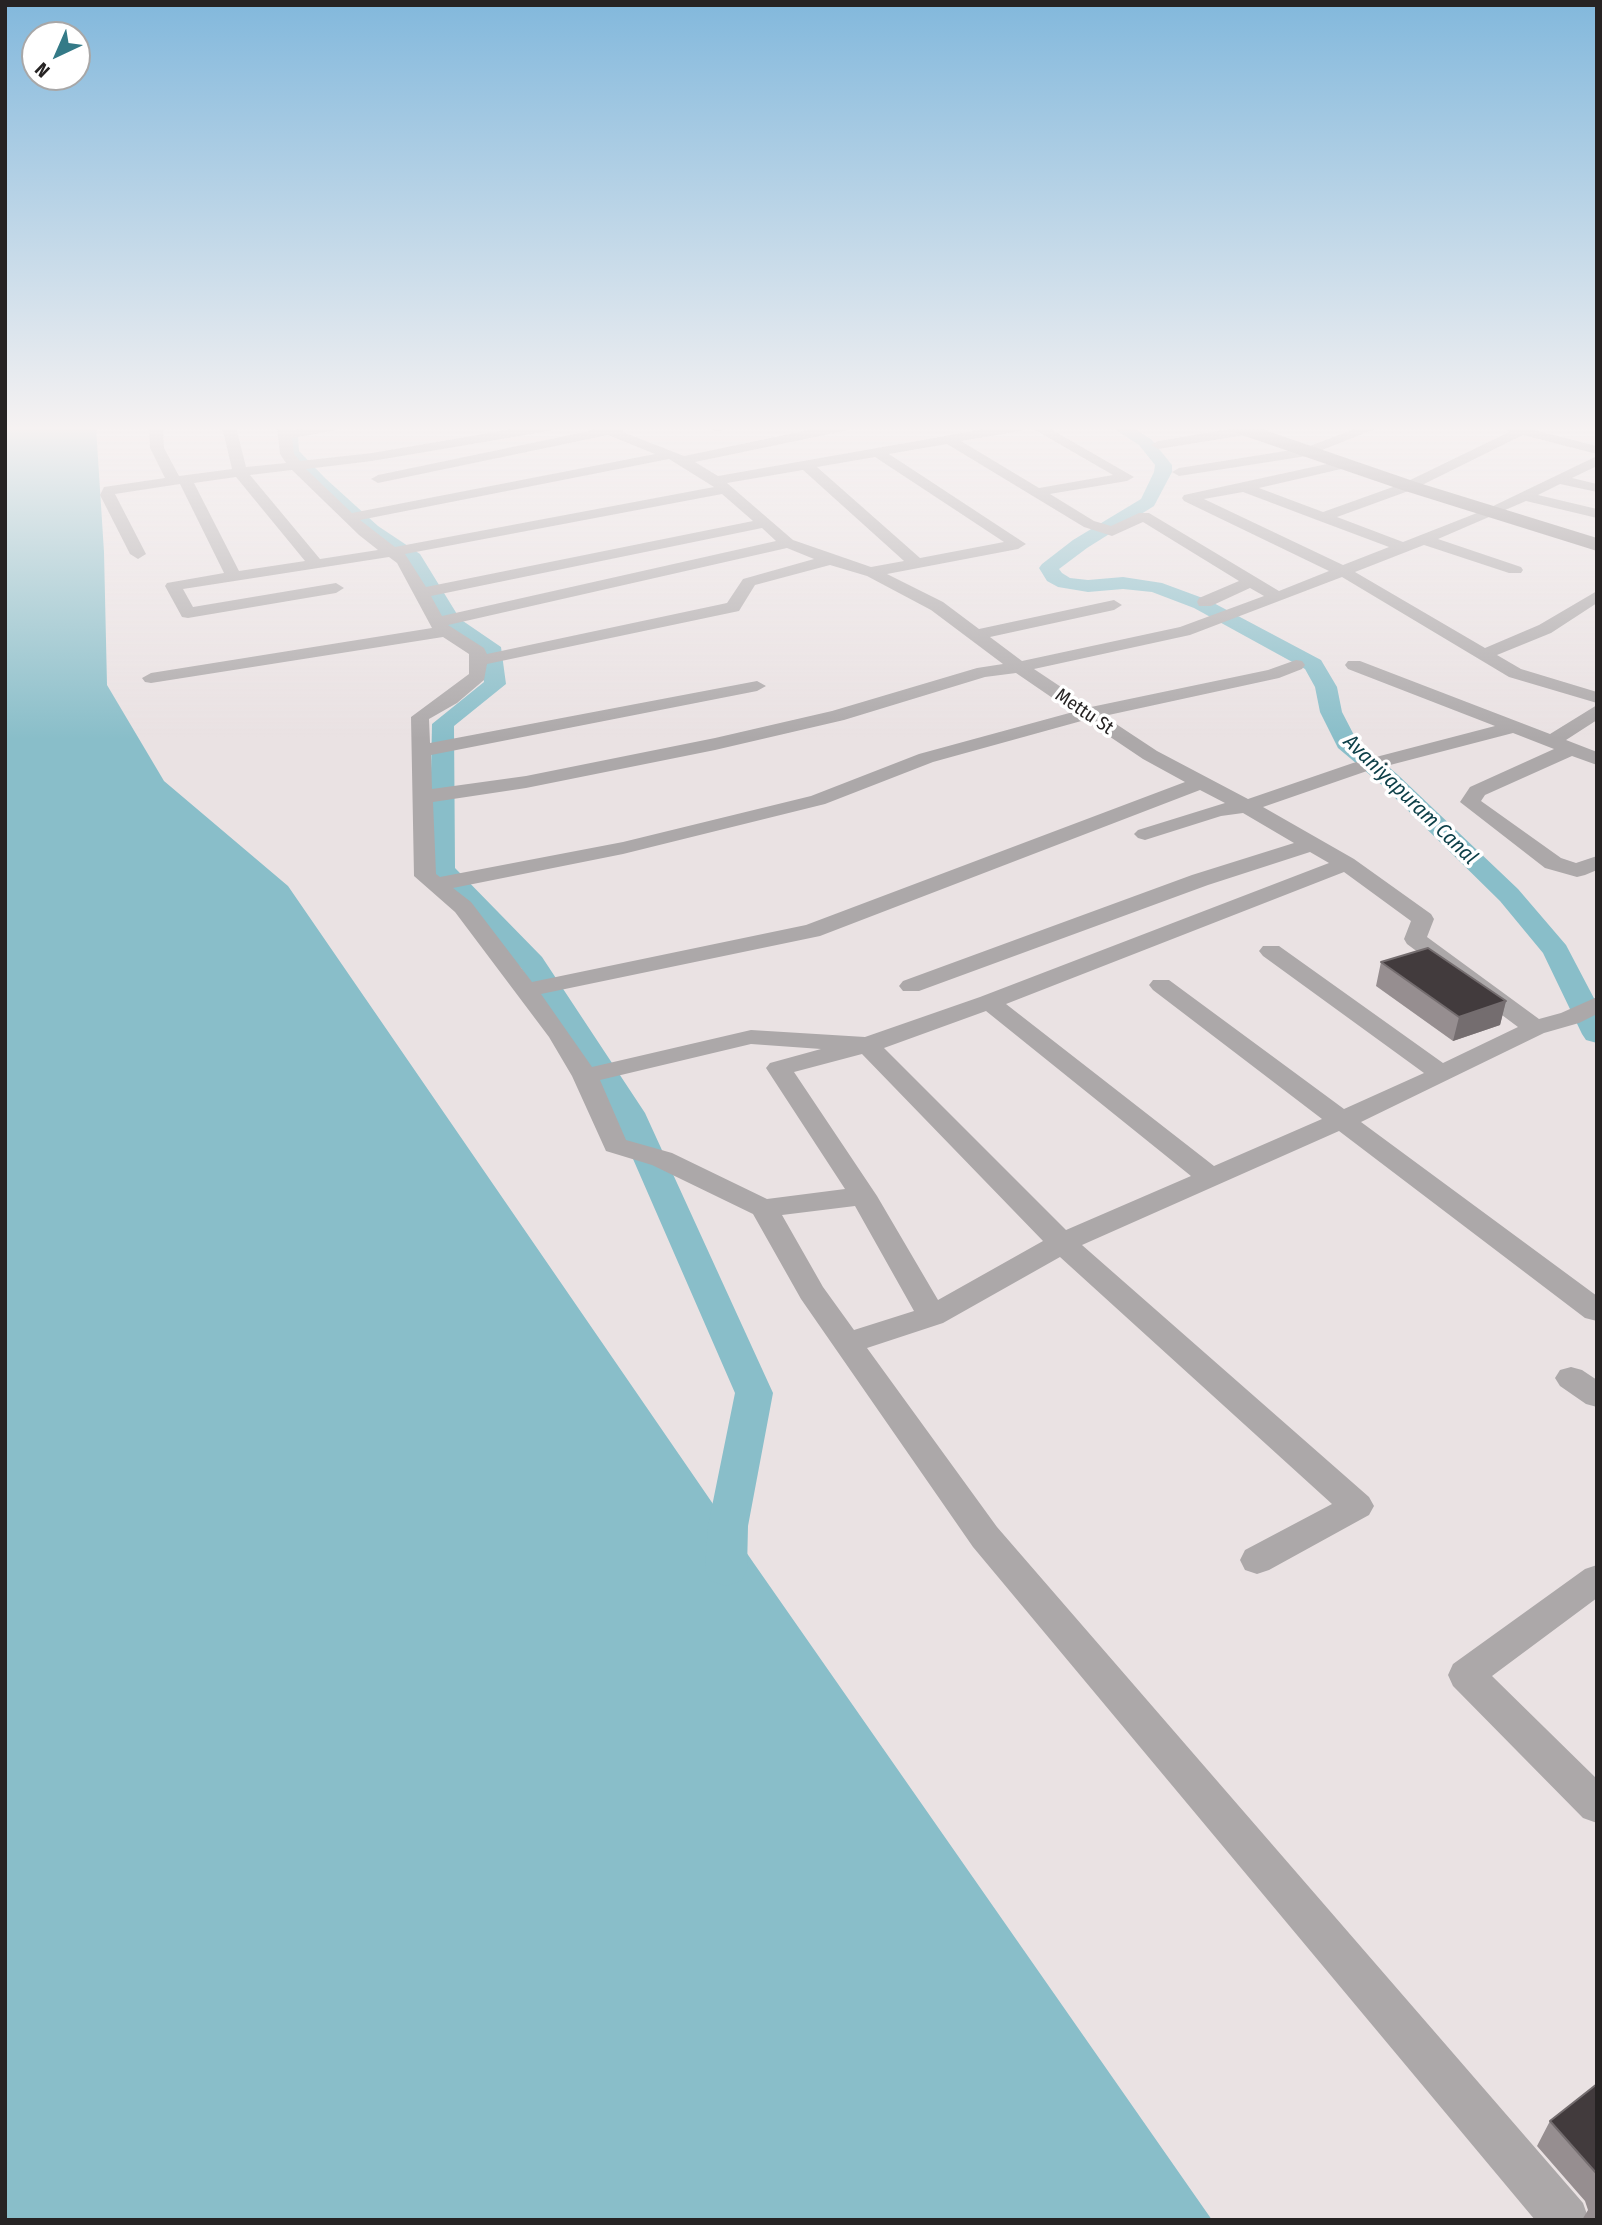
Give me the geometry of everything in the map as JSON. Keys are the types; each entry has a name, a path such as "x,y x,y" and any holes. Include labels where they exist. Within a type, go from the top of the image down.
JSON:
{"street":[{"path":"126,531 138,555"},
{"path":"208,531 234,578"},
{"path":"289,531 316,564"},
{"path":"373,531 399,551 403,560 429,591 446,623 478,652 480,661 478,676 450,699 420,717 427,750 425,876 463,907 530,989 560,1035 598,1073 615,1145 662,1158 764,1208 863,1196"},
{"path":"336,588 188,613 173,586 399,551 497,531"},
{"path":"429,591 726,531"},
{"name":"Mettu St","path":"774,531 788,542 830,560 871,572 937,606 1085,714 1150,755 1346,864 1423,919 1415,939 1535,1028"},
{"path":"879,531 917,564"},
{"path":"871,572 1018,544 998,531"},
{"path":"1168,531 1277,597"},
{"path":"1258,531 1344,572 1515,673 1593,690"},
{"path":"1359,531 1402,547"},
{"path":"427,797 526,782 715,744 837,716 983,672 1019,667 1184,631 1344,572 1444,531"},
{"path":"1551,531 1597,545"},
{"path":"1422,539 1515,570"},
{"path":"151,678 446,623 788,542"},
{"path":"480,661 733,607 749,582 830,560"},
{"path":"1205,602 1251,582"},
{"path":"1482,655 1545,629 1597,596"},
{"path":"976,635 1114,605"},
{"path":"438,884 623,848 818,800 926,758 1085,714 1273,674 1296,665"},
{"path":"1354,665 1597,759"},
{"path":"427,750 757,686"},
{"path":"1551,742 1597,711"},
{"path":"1145,834 1218,810 1246,806 1360,767 1514,727"},
{"path":"1571,749 1477,791 1470,802 1553,863 1577,870 1597,862"},
{"path":"530,989 812,931 1200,783"},
{"path":"911,986 1200,880 1312,844"},
{"path":"932,1316 863,1196 779,1068 867,1045 989,1002 1346,864"},
{"path":"1270,951 1443,1074"},
{"path":"1161,985 1596,1311"},
{"path":"989,1002 1210,1177"},
{"path":"847,1343 932,1316 1062,1243 1340,1121 1535,1028 1570,1018 1597,1004"},
{"path":"598,1073 751,1037 867,1045 1062,1243 1357,1506 1257,1560"},
{"path":"764,1208 811,1292 985,1537 1566,2220"},
{"path":"1597,1579 1466,1675 1597,1805"}],"water":[{"path":"5,531 103,531 107,685 164,781 288,886 755,1565 1212,2220 5,2220"}],"building":[{"path":"1428,948 1506,1001 1459,1017 1381,962"},
{"path":"1597,2084 1597,2174 1550,2121"}],"waterway":[{"path":"373,531 413,558 452,623 491,647 495,684 443,724 442,870 532,963 629,1113 754,1393 728,1526 726,1569"},
{"name":"Avaniyapuram Canal","path":"1101,531 1049,568 1054,577 1065,583 1088,586 1123,583 1155,587 1201,604 1313,665 1326,687 1331,712 1346,743 1390,780 1509,895 1556,951 1597,1034"}]}
